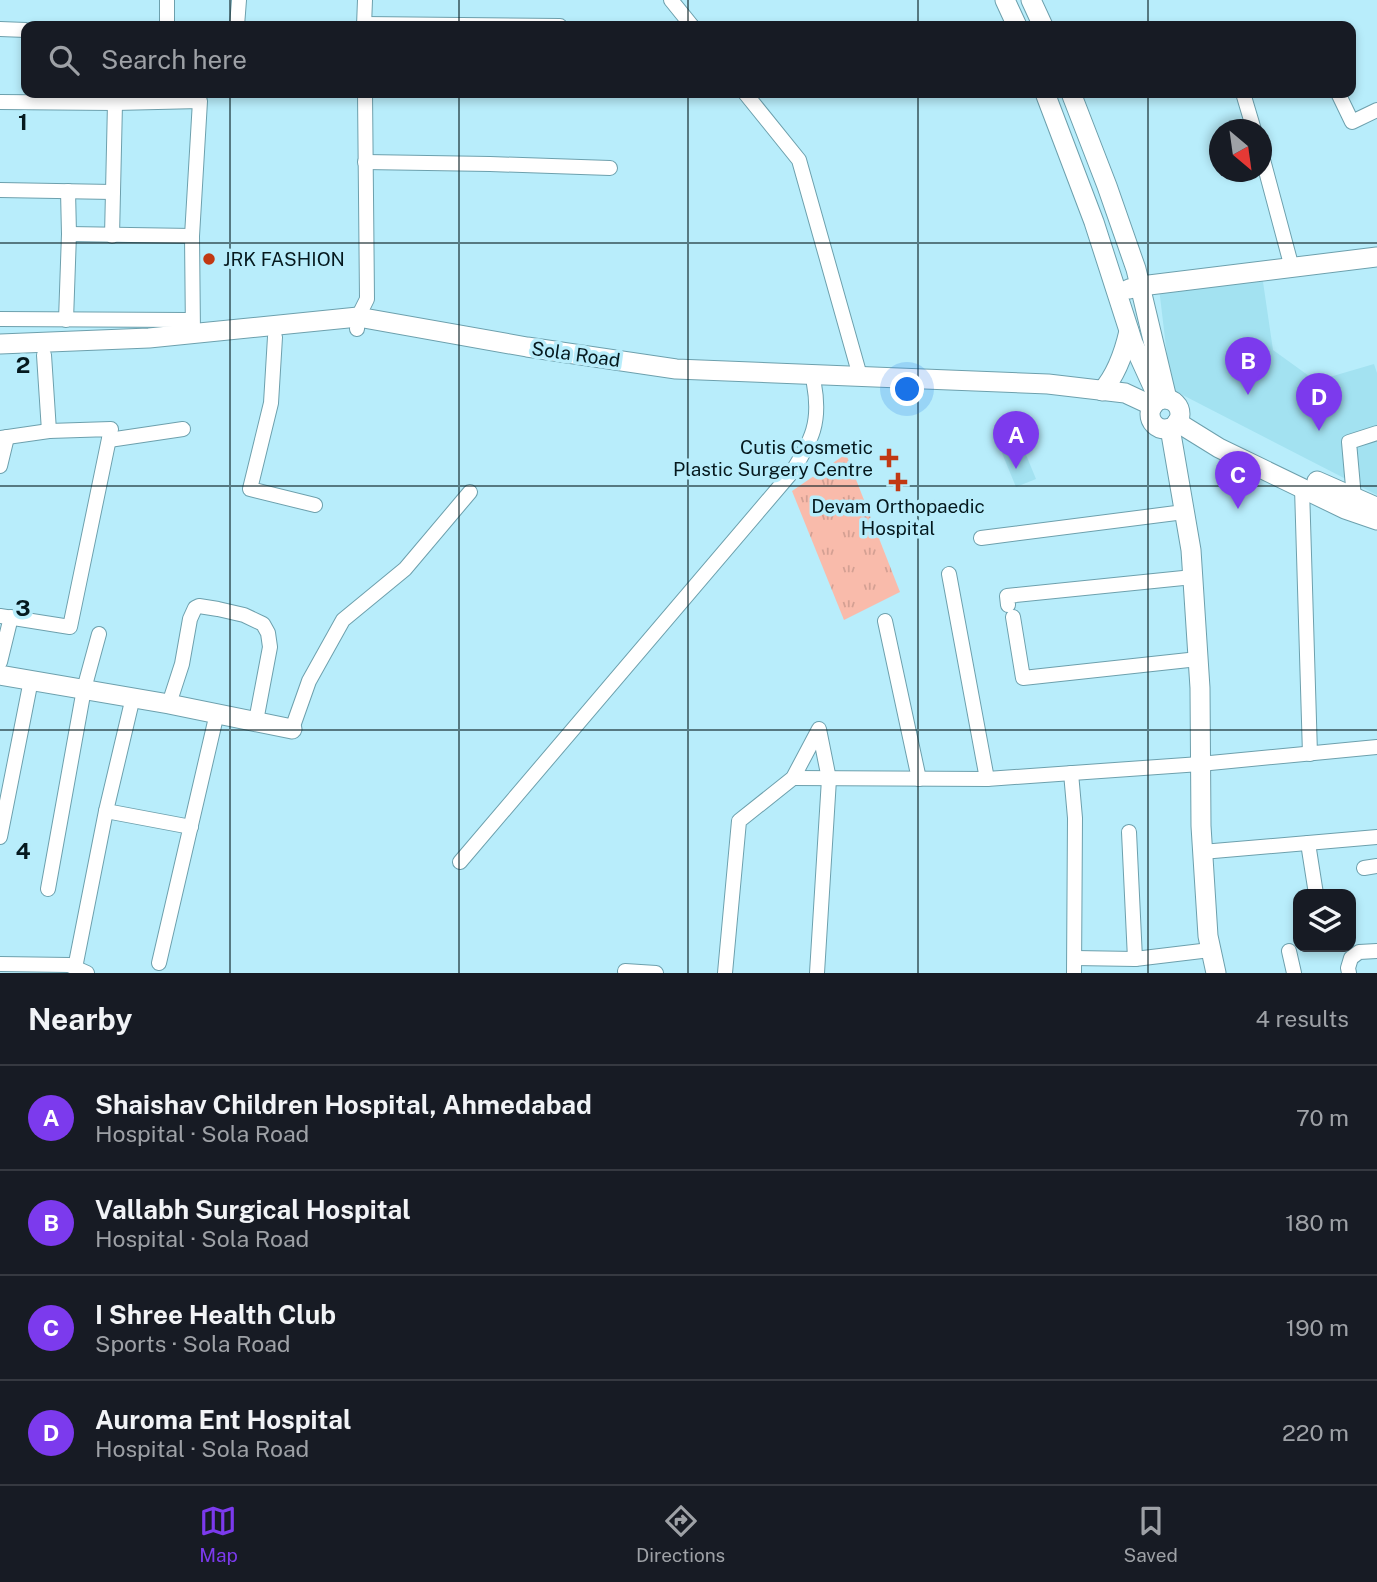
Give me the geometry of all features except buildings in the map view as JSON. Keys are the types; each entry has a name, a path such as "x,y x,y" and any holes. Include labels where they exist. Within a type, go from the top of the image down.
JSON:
{"main road":[{"path":"1005,0 1015,21"},
{"path":"1031,0 1041,21"},
{"path":"1047,98 1094,222 1129,331 1157,404"},
{"path":"1073,98 1141,286 1157,404 1152,422 1160,428 1176,422 1255,452 1377,507"},
{"path":"1118,292 1141,286 1377,257"},
{"name":"Sola Road","path":"0,344 149,338 189,327 358,323 676,369 1048,384 1125,393 1157,404"},
{"name":"Sola Road","path":"0,357 149,350 275,337 358,323 663,379 1048,394 1125,404 1157,404"},
{"path":"1102,391 1110,382 1125,350 1129,331"},
{"path":"1157,404 1177,404 1176,422 1184,512 1191,551 1200,688 1202,852 1210,950 1216,973"},
{"path":"1176,422 1219,448 1345,509 1377,520"},
{"path":"0,675 133,697 292,729"}],"street":[{"path":"167,0 167,21"},
{"path":"237,21 239,0"},
{"path":"364,21 365,0"},
{"path":"671,0 688,21"},
{"path":"0,29 21,30"},
{"path":"358,323 367,299 365,98"},
{"path":"749,98 799,160 860,376"},
{"path":"1244,98 1251,119"},
{"path":"1340,98 1352,122 1377,110"},
{"path":"0,102 200,101 189,327 0,319"},
{"path":"112,236 116,103"},
{"path":"365,162 610,168"},
{"path":"1269,182 1292,268"},
{"path":"0,190 113,192"},
{"path":"66,320 68,191"},
{"path":"69,234 192,236"},
{"path":"275,337 271,403 250,489 316,505"},
{"path":"44,355 49,431"},
{"path":"460,862 792,472 815,430 817,401 814,384"},
{"path":"0,466 3,438 49,431 111,429 70,627 6,616 0,662"},
{"path":"109,440 183,429"},
{"path":"1354,498 1349,442 1377,433"},
{"path":"1302,488 1310,754"},
{"path":"292,729 309,681 343,620 405,569 470,492"},
{"path":"981,538 1184,512"},
{"path":"949,574 987,779"},
{"path":"1193,577 1007,596 1023,678 1198,659"},
{"path":"169,704 195,608 200,606 218,609 244,615 263,624 268,633 270,647 256,721"},
{"path":"885,621 919,779"},
{"path":"48,889 84,689 99,634"},
{"path":"1,829 30,680"},
{"path":"0,964 69,965 81,971 106,811 133,697"},
{"path":"159,963 217,713"},
{"path":"725,973 739,821 793,778 819,729 830,779 817,973"},
{"path":"793,778 987,779 1200,764 1377,747"},
{"path":"1071,773 1075,818 1074,966 1210,950"},
{"path":"106,811 191,827"},
{"path":"1129,832 1135,959"},
{"path":"1202,852 1377,837"},
{"path":"1308,843 1315,889"},
{"path":"1289,951 1294,973"},
{"path":"1349,973 1351,958 1359,953 1377,951"},
{"path":"625,971 656,973"}],"shaded area":[{"path":"1262,275 1273,350 1316,381 1374,364 1377,373 1377,495 1171,389 1159,288"},
{"path":"1022,445 1036,479 1016,487 1002,453"}],"green space":[{"path":"846,454 900,592 844,620 792,491"}],"place":[{"name":"JRK FASHION","path":"209,259"},
{"name":"Vallabh Surgical Hospital","path":"1248,395"},
{"name":"Auroma Ent Hospital","path":"1319,431"},
{"name":"Cutis Cosmetic Plastic Surgery Centre","path":"889,458"},
{"name":"Shaishav Children Hospital, Ahmedabad","path":"1016,469"},
{"name":"Devam Orthopaedic Hospital","path":"898,482"},
{"name":"I Shree Health Club","path":"1238,509"}]}
